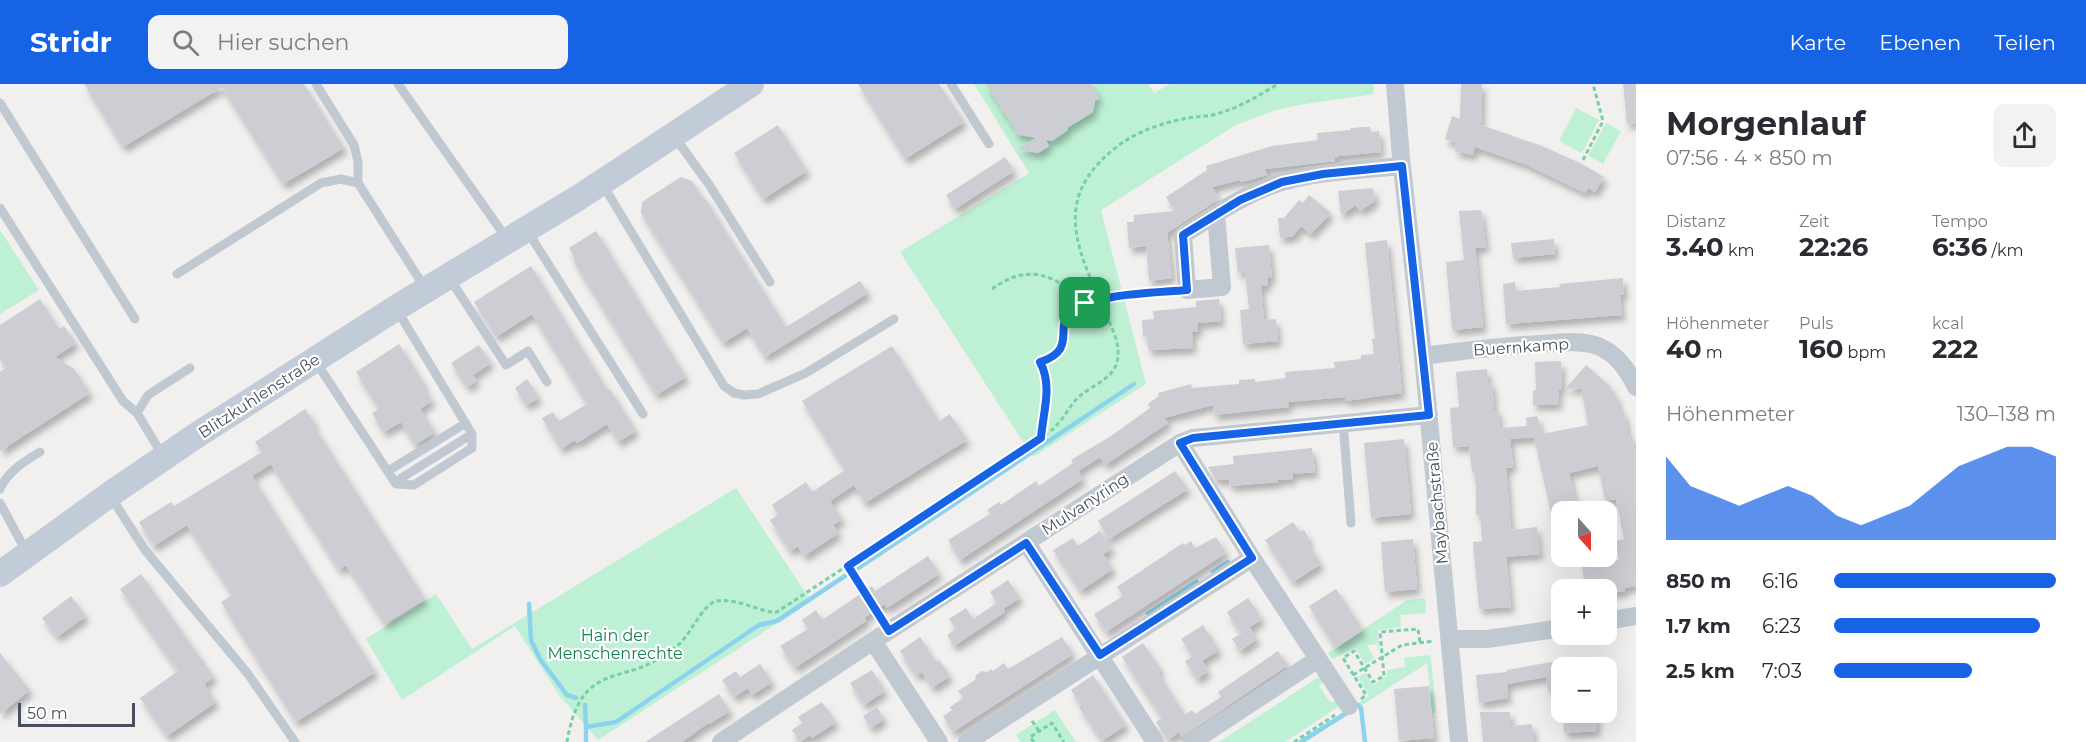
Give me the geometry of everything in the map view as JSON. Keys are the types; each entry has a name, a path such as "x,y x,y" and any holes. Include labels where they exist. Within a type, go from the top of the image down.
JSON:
{"main road":[{"name":"Blitzkuhlenstraße","path":"0,574 164,458 396,308 602,183 751,84"}],"street":[{"name":"Maybachstraße","path":"1395,84 1459,742"},
{"path":"1216,214 1222,287 1187,290 1183,235 1216,214 1260,190 1282,182 1323,174 1402,166"},
{"name":"Buernkamp","path":"1423,356 1524,345 1568,342 1591,344 1609,352 1625,366 1636,387"},
{"name":"Mulvanyring","path":"721,742 1180,443 1193,438 1429,415"},
{"path":"1180,443 1348,706"},
{"path":"1026,543 1155,742"},
{"path":"967,742 1252,558"},
{"path":"1617,619 1636,616"},
{"path":"1450,639 1487,639 1551,630"},
{"path":"873,641 939,742"},
{"path":"1192,742 1318,659"}],"lane":[{"path":"316,84 354,145 358,162 358,183 426,290"},
{"path":"398,84 517,235 643,414"},
{"path":"951,84 989,144"},
{"path":"0,103 135,319"},
{"path":"673,134 716,195 770,282"},
{"path":"177,274 321,183 341,179 358,183"},
{"path":"602,183 724,386 734,393 759,394 806,373 894,319"},
{"path":"0,208 123,401 136,413 164,458"},
{"path":"448,276 506,365 528,351 547,382"},
{"path":"315,360 396,484 414,485 472,448 472,434 396,308"},
{"path":"136,413 148,396 190,368"},
{"path":"1343,422 1351,523"},
{"path":"388,471 466,423"},
{"path":"0,489 21,463 40,452"},
{"path":"109,495 145,550 248,674 294,742"},
{"path":"0,503 27,554"}],"path":[{"path":"567,742 570,725 580,703 590,689 605,679 641,668 680,644 713,602 727,601 777,612 1056,427 1079,397 1113,371 1117,363 1116,339 1085,268 1076,234 1075,219 1078,197 1091,169 1115,147 1142,132 1165,123 1214,115 1239,107 1278,84"},
{"path":"1583,160 1604,121 1593,84"},
{"path":"992,289 1014,276 1039,274 1054,279 1085,303"},
{"path":"1041,438 1047,380 1040,362 1057,353 1064,338 1064,320 1077,307 1100,299 1187,290"},
{"path":"848,566 889,631"},
{"path":"1294,742 1366,695 1352,676 1341,659 1354,651 1365,668 1373,682 1384,676 1383,657 1380,632 1418,628 1420,642 1402,645 1383,657 1365,668 1352,676"},
{"path":"1034,742 1030,737 1052,723 1064,742"}],"green space":[{"path":"974,84 1148,84 1154,93 1170,84 1373,84 1374,94 1276,110 1236,125 1101,210 1146,384 1033,457 900,252 1029,173"},
{"path":"1576,108 1599,120 1582,153 1559,141"},
{"path":"1606,123 1621,131 1603,164 1588,156"},
{"path":"0,230 39,290 0,314"},
{"name":"Hain der Menschenrechte","path":"736,488 811,601 598,740 559,695 515,626 402,700 366,639 436,594 472,649"},
{"path":"1425,598 1426,613 1400,615 1401,627 1378,630 1379,651 1377,644 1367,645 1374,658 1365,664 1355,648 1332,659 1328,653 1407,600"},
{"path":"1428,655 1431,657 1436,713 1432,713 1427,663 1305,742 1299,742 1369,696 1358,677 1365,673 1373,685 1387,676 1387,670 1405,667 1404,658"},
{"path":"1322,675 1325,681 1319,686 1331,703 1337,699 1341,705 1285,742 1219,742"},
{"path":"1055,710 1076,742 1021,742 1016,735"}],"building":[{"path":"84,84 304,84 344,148 283,184 222,87 123,147"},
{"path":"858,84 939,84 964,122 905,159"},
{"path":"986,84 1091,84 1099,98 1095,101 1093,112 1067,128 1068,130 1052,141 1046,140 1049,146 1038,153 1018,149 1036,138 1015,134 1016,130 1001,111 1001,107"},
{"path":"1461,84 1482,84 1481,125 1542,146 1604,177 1595,192 1588,188 1585,193 1527,165 1475,147 1473,155 1455,151 1456,143 1445,139 1452,116 1460,119"},
{"path":"1623,84 1636,84 1636,123 1627,124"},
{"path":"778,125 807,171 763,199 734,153"},
{"path":"1370,127 1371,132 1379,131 1381,152 1339,156 1335,158 1335,161 1265,169 1267,175 1212,187 1219,199 1167,233 1172,278 1149,281 1146,246 1129,248 1127,222 1134,222 1134,215 1175,211 1166,197 1207,170 1206,166 1272,146 1318,140 1317,133"},
{"path":"1005,157 1014,171 955,209 946,195"},
{"path":"681,177 692,181 702,198 704,197 786,327 860,281 868,293 765,357 747,328 723,343 641,213 642,202"},
{"path":"1373,188 1375,201 1360,211 1356,205 1341,215 1338,191"},
{"path":"1309,195 1331,213 1311,234 1301,226 1293,236 1280,238 1278,218 1284,218 1299,200 1303,203"},
{"path":"1481,210 1486,247 1475,248 1483,327 1452,330 1446,262 1464,260 1459,211"},
{"path":"596,231 686,377 656,395 573,260 575,259 569,248"},
{"path":"1554,239 1555,254 1513,258 1511,243"},
{"path":"1387,240 1402,393 1345,401 1345,397 1288,402 1289,407 1214,415 1213,405 1164,418 1168,423 1105,465 1100,457 1078,471 1083,479 960,560 948,540 990,514 987,510 999,502 1001,505 1036,481 1039,486 1073,463 1071,460 1111,436 1150,408 1148,404 1159,396 1158,393 1191,384 1192,388 1239,384 1239,380 1255,379 1255,382 1286,378 1285,372 1335,368 1334,362 1361,359 1361,355 1374,354 1372,339 1375,339 1365,243"},
{"path":"1269,245 1272,278 1267,278 1268,286 1261,286 1264,320 1276,319 1278,341 1243,344 1240,310 1249,309 1245,272 1238,273 1235,248"},
{"path":"531,266 608,391 610,389 636,431 618,442 607,424 577,443 575,440 561,449 542,418 553,412 559,421 587,404 532,314 496,337 474,302"},
{"path":"1623,278 1624,294 1620,295 1622,315 1506,324 1503,284 1515,282 1516,291"},
{"path":"40,299 59,329 64,326 76,343 55,357 74,369 90,393 0,451 0,372 6,368 0,360 0,325"},
{"path":"1219,299 1221,321 1198,323 1198,332 1192,332 1193,348 1149,350 1146,335 1143,336 1142,320 1154,319 1153,311 1196,307 1196,301"},
{"path":"399,344 425,385 423,386 432,401 420,409 435,432 415,445 401,422 384,432 372,413 379,409 356,372"},
{"path":"479,345 491,363 473,375 477,381 467,387 451,363"},
{"path":"892,346 939,421 950,414 967,440 865,503 854,485 830,501 842,519 833,525 839,533 804,556 798,546 790,551 770,520 778,515 772,505 806,482 812,492 845,470 802,401"},
{"path":"1561,361 1562,389 1558,390 1559,404 1533,405 1533,391 1536,390 1535,362"},
{"path":"1586,365 1611,387 1612,393 1615,393 1617,397 1620,412 1624,411 1628,436 1632,435 1636,457 1636,586 1617,592 1617,579 1584,579 1582,567 1617,567 1617,560 1619,560 1617,541 1624,539 1617,501 1605,500 1598,466 1569,473 1575,501 1551,501 1551,514 1534,437 1510,439 1513,467 1506,468 1511,530 1537,527 1540,554 1506,557 1511,607 1479,609 1473,542 1482,541 1480,514 1476,514 1474,472 1472,472 1469,446 1453,447 1450,408 1459,407 1456,372 1487,369 1488,382 1492,382 1494,410 1498,410 1500,428 1527,426 1526,418 1537,416 1542,434 1588,425 1581,388 1565,389"},
{"path":"527,379 539,398 526,405 515,388"},
{"path":"305,409 425,599 385,624 346,565 339,570 271,464 252,476 375,672 296,722 221,602 232,595 187,525 154,546 139,522 171,502 174,506 262,452 255,442"},
{"path":"1404,439 1411,514 1371,518 1364,443"},
{"path":"1312,448 1315,472 1292,474 1293,479 1278,480 1278,482 1230,486 1229,479 1216,480 1208,467 1234,464 1233,456"},
{"path":"1175,471 1188,489 1109,539 1098,521"},
{"path":"1293,522 1300,532 1304,530 1310,540 1307,542 1321,564 1293,582 1265,540"},
{"path":"1100,531 1112,549 1103,554 1113,569 1080,591 1053,550 1073,538 1078,546"},
{"path":"1216,537 1226,553 1106,632 1094,614 1123,596 1117,587 1183,543 1185,545 1191,541 1195,548"},
{"path":"1413,539 1417,589 1385,592 1381,542"},
{"path":"928,556 939,574 887,608 884,604 864,618 866,621 795,668 780,646 808,629 802,620 816,610 822,620 872,586 875,591"},
{"path":"141,574 214,677 204,684 216,702 167,736 140,698 178,671 120,589"},
{"path":"1008,580 1020,598 1003,609 1005,612 954,646 947,635 956,629 949,619 966,608 973,619 997,603 990,592"},
{"path":"1336,589 1363,630 1336,648 1309,606"},
{"path":"71,596 86,616 57,637 42,618"},
{"path":"1248,598 1262,619 1241,633 1227,612"},
{"path":"1203,625 1219,650 1202,661 1208,671 1197,679 1185,661 1193,656 1181,639"},
{"path":"1250,628 1257,639 1240,651 1232,639"},
{"path":"920,637 936,662 939,660 950,676 932,688 922,672 916,676 900,651"},
{"path":"1062,637 1073,654 953,732 943,716 952,710 950,707 963,698 958,691 975,680 976,675 982,671 987,672 991,669 993,671 1004,663 1008,669"},
{"path":"1143,643 1161,670 1158,673 1185,715 1192,710 1195,714 1221,697 1218,692 1278,651 1288,665 1182,737 1179,732 1168,740 1156,722 1162,718 1122,657"},
{"path":"0,653 30,690 0,714"},
{"path":"1551,662 1551,690 1548,690 1546,677 1507,684 1508,698 1479,703 1476,675 1507,672 1507,670"},
{"path":"760,664 772,682 752,695 748,688 734,697 722,680 736,671 740,677"},
{"path":"872,670 885,691 864,705 850,683"},
{"path":"1093,675 1126,725 1102,741 1079,707 1081,705 1071,690"},
{"path":"1429,686 1434,738 1399,741 1394,689"},
{"path":"719,694 730,711 708,723 682,742 645,742"},
{"path":"822,702 836,722 812,738 810,735 800,742 792,730 802,723 798,717"},
{"path":"877,707 884,719 871,728 863,716"},
{"path":"1480,712 1510,712 1511,726 1532,724 1534,742 1483,742"},
{"path":"1564,723 1597,723 1597,731 1564,733"}],"waterway":[{"path":"857,569 1134,384"},
{"path":"1213,572 1228,562"},
{"path":"586,742 586,727 616,722 759,625 777,621 845,576"},
{"path":"1148,614 1197,582"},
{"path":"529,604 531,640 540,659 567,695 576,698"},
{"path":"585,705 586,727"},
{"path":"1355,707 1358,705 1361,708 1365,742"},
{"path":"1301,742 1348,712"}],"route":[{"path":"1402,166 1429,415 1193,438 1180,443 1252,558 1100,655 1026,543 889,631 848,566 1041,438 1047,380 1040,362 1057,353 1064,338 1064,320 1077,307 1085,303 1100,299 1187,290 1183,235 1260,190 1282,182 1323,174 1402,166"}]}
